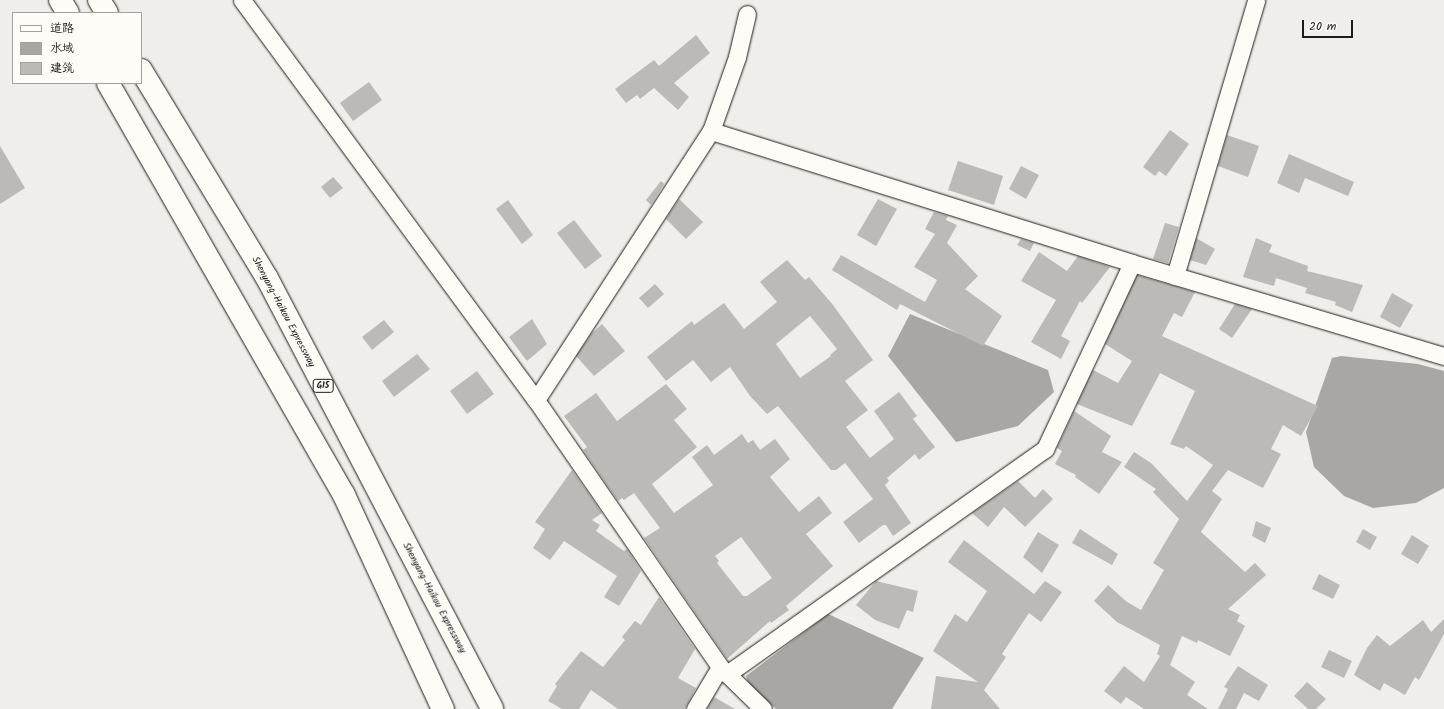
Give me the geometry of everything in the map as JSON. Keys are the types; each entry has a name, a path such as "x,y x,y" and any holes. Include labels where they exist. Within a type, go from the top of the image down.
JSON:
{"highway":[{"path":"60,0 67,12"},
{"path":"99,0 106,12"},
{"name":"Shenyang-Haikou Expressway","path":"142,72 267,278 492,709"},
{"path":"109,84 344,495 443,709"}],"street":[{"path":"242,0 536,400 724,671 763,709"},
{"path":"1175,276 1256,0"},
{"path":"536,400 711,131 737,57 747,14"},
{"path":"711,131 1132,263 1444,356"},
{"path":"695,709 724,671 1045,449 1132,263"}],"water":[{"path":"910,314 1048,370 1054,392 1018,426 956,442 888,356"},
{"path":"1341,356 1418,364 1444,371 1444,488 1416,503 1373,508 1344,496 1314,467 1306,432 1332,358"},
{"path":"828,614 924,658 892,709 776,709 749,685 746,676"}],"building":[{"path":"696,35 710,53 674,83 689,97 678,110 654,88 640,99 637,95 626,103 615,89 654,60 659,66"},
{"path":"369,82 382,100 353,121 340,103"},
{"path":"1170,130 1189,144 1166,176 1159,171 1155,176 1143,167"},
{"path":"1227,135 1259,146 1248,177 1218,166"},
{"path":"0,146 25,188 0,204"},
{"path":"1289,154 1354,182 1348,196 1305,178 1299,193 1277,183"},
{"path":"958,161 1003,176 994,205 948,190"},
{"path":"1021,166 1039,175 1026,199 1009,189"},
{"path":"333,177 343,188 330,198 321,187"},
{"path":"661,181 664,184 651,205 646,200"},
{"path":"679,199 703,222 686,239 666,219"},
{"path":"878,199 897,209 876,246 857,235"},
{"path":"508,200 533,235 522,244 496,209"},
{"path":"934,212 948,216 946,220 957,225 947,243 978,276 965,289 1002,316 983,346 900,304 897,310 832,270 841,255 925,302 937,280 914,267 935,234 925,229"},
{"path":"574,220 602,256 585,269 557,233"},
{"path":"1165,223 1179,227 1168,263 1153,259"},
{"path":"1196,238 1215,249 1206,265 1190,260"},
{"path":"1256,238 1272,245 1269,252 1308,266 1307,271 1363,285 1352,312 1335,305 1336,302 1305,293 1307,288 1276,278 1274,286 1243,277"},
{"path":"1021,239 1034,243 1030,251 1017,245"},
{"path":"1039,252 1067,271 1078,256 1110,267 1082,303 1080,301 1061,336 1070,341 1061,359 1031,342 1056,300 1021,281"},
{"path":"787,260 805,280 809,277 833,305 873,360 845,381 868,410 846,427 870,458 894,439 874,411 899,392 917,416 913,419 935,447 919,460 915,454 887,478 889,481 885,485 911,523 893,536 886,525 883,525 859,543 843,522 873,499 845,463 836,470 831,470 778,406 767,414 750,396 730,367 711,382 693,360 666,381 647,357 692,321 694,325 724,303 744,329 777,302 760,282","holes":["810,316 837,349 830,355 831,356 800,378 776,344"]},
{"path":"1137,275 1195,292 1182,317 1174,313 1162,336 1318,406 1301,436 1283,425 1271,449 1281,454 1263,488 1228,470 1212,491 1222,499 1201,532 1245,572 1255,563 1266,575 1228,609 1240,615 1237,621 1245,626 1230,656 1198,640 1197,643 1182,636 1170,665 1195,682 1187,695 1208,709 1144,709 1126,697 1121,704 1104,691 1124,666 1144,682 1160,656 1157,654 1160,645 1117,622 1094,601 1108,585 1127,602 1141,610 1164,570 1153,563 1179,519 1153,492 1156,489 1124,467 1134,452 1151,463 1187,501 1213,465 1186,446 1184,449 1170,444 1195,391 1160,373 1132,426 1077,404 1093,370 1118,383 1132,361 1105,344"},
{"path":"655,284 664,294 648,308 639,298"},
{"path":"1392,293 1413,305 1400,328 1380,317"},
{"path":"1235,304 1252,309 1232,338 1219,329"},
{"path":"532,319 547,344 527,361 509,337"},
{"path":"384,320 394,332 372,350 362,337"},
{"path":"602,324 625,351 594,376 576,356 591,334"},
{"path":"417,354 430,369 394,397 382,381"},
{"path":"477,371 494,394 467,414 450,391"},
{"path":"666,384 687,409 674,420 697,447 652,484 674,513 713,485 692,457 707,445 714,455 742,434 748,443 753,440 760,450 775,439 790,459 770,477 799,512 819,496 832,513 806,534 833,566 786,606 789,610 771,623 770,621 727,659 644,538 660,528 634,493 624,500 622,498 618,501 583,450 587,447 564,416 596,393 617,421","holes":["741,537 772,578 747,596 743,596 717,563 719,561 715,556"]},
{"path":"1074,411 1111,436 1102,452 1122,462 1099,494 1075,477 1076,475 1055,464 1062,451 1057,448"},
{"path":"572,470 602,513 592,520 600,525 596,531 624,551 627,549 641,571 619,606 604,597 617,576 564,541 550,560 533,548 545,529 535,522"},
{"path":"1018,481 1035,498 1043,489 1053,499 1025,527 1004,507 988,527 972,513"},
{"path":"1256,521 1271,528 1265,543 1252,536"},
{"path":"1080,529 1118,554 1112,565 1072,543"},
{"path":"1363,529 1377,537 1370,550 1356,542"},
{"path":"1038,532 1059,545 1042,573 1023,557"},
{"path":"1412,535 1429,546 1418,564 1401,554"},
{"path":"964,540 1034,594 1045,581 1062,592 1041,622 1029,613 1002,654 1006,657 984,690 1000,709 931,709 936,676 978,682 933,651 955,614 967,622 987,591 948,562"},
{"path":"1319,574 1340,585 1333,599 1312,589"},
{"path":"876,581 918,591 913,612 907,610 899,629 875,620 856,605"},
{"path":"659,597 695,649 678,678 696,688 685,709 618,709 591,690 579,709 562,709 548,701 557,686 555,684 581,651 603,667 625,640 622,637 635,621 641,625"},
{"path":"1444,619 1444,634 1419,680 1415,677 1405,695 1384,683 1380,691 1354,675 1367,648 1377,635 1390,646 1423,620 1431,632"},
{"path":"1329,650 1352,661 1344,678 1321,667"},
{"path":"1238,666 1268,685 1259,701 1244,693 1236,709 1218,709 1228,689 1224,687"},
{"path":"1307,682 1326,699 1316,709 1308,709 1294,696"},
{"path":"714,697 735,709 707,709"}]}
